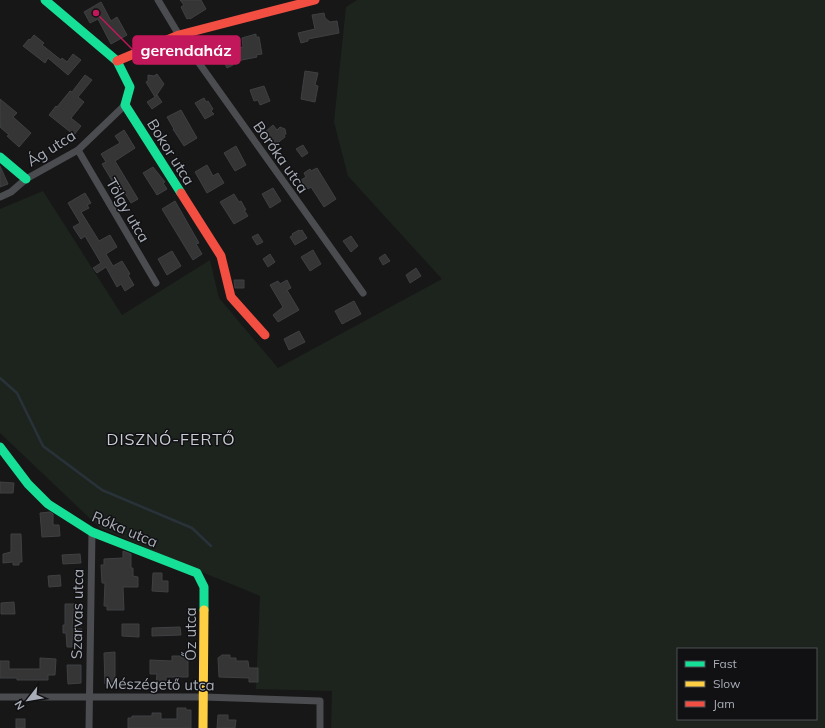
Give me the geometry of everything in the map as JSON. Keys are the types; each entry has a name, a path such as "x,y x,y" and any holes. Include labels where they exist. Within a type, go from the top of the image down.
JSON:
{"street":[{"path":"44,0 117,60 130,87 125,105"},
{"name":"Boróka utca","path":"158,0 179,35 363,293"},
{"path":"117,60 179,35 304,1 315,0"},
{"name":"Ág utca","path":"0,197 11,192 26,179 78,150 125,105"},
{"name":"Bokor utca","path":"125,105 220,256 231,297 265,335"},
{"name":"Tölgy utca","path":"78,150 156,283"},
{"path":"0,157 26,179"},
{"name":"Róka utca","path":"0,447 28,484 48,504 92,532 197,573"},
{"name":"Szarvas utca","path":"89,728 92,532"},
{"name":"Őz utca","path":"197,573 204,587 203,728"},
{"name":"Mészégető utca","path":"0,697 204,697 320,701 320,728"}],"shaded area":[{"path":"357,0 825,0 825,728 331,728 332,691 256,689 260,596 100,528 0,433 0,209 43,191 122,315 210,260 219,298 278,368 442,279 348,176 334,122 346,7"}],"building":[{"path":"180,0 201,0 206,9 190,19 187,19 181,7 184,5"},
{"path":"101,2 111,21 117,17 127,35 111,44 98,19 90,23 84,12"},
{"path":"324,13 325,18 330,22 337,21 339,33 308,39 308,41 301,43 298,33 315,29 312,15"},
{"path":"256,34 256,37 259,37 262,54 256,55 257,57 232,62 233,65 227,68 224,62 239,54 238,48 243,47 242,38"},
{"path":"34,35 44,43 42,45 61,60 62,58 67,62 73,54 81,60 68,75 48,58 45,63 23,46"},
{"path":"305,71 318,73 315,85 318,86 315,102 301,99"},
{"path":"157,74 164,84 156,96 157,95 162,102 152,109 147,102 155,97 146,82 148,81 148,75 154,76"},
{"path":"85,75 92,80 78,97 84,102 71,118 81,126 74,135 49,115 70,91 72,92"},
{"path":"264,86 270,101 260,105 258,100 254,101 250,90"},
{"path":"204,98 213,109 211,111 214,114 205,119 195,103"},
{"path":"0,99 17,113 13,117 31,133 19,147 0,127"},
{"path":"181,110 197,138 184,146 167,117"},
{"path":"273,125 277,130 280,127 285,129 286,134 284,135 285,137 275,145 265,132"},
{"path":"124,130 135,148 115,161 138,199 131,203 121,187 117,189 102,164 106,162 101,154 120,143 115,136"},
{"path":"303,145 308,153 302,157 296,149"},
{"path":"236,146 246,165 235,171 224,153"},
{"path":"207,165 213,176 218,173 224,183 207,193 195,172"},
{"path":"0,166 8,184 0,187"},
{"path":"153,167 165,182 163,183 167,189 157,195 143,173"},
{"path":"317,168 336,199 324,207 311,187 308,189 301,180 306,177 304,173 310,169 311,171"},
{"path":"273,188 281,201 270,208 262,194"},
{"path":"85,193 91,203 87,205 89,208 81,212 99,241 110,235 117,247 106,254 113,266 122,261 130,274 128,275 134,285 125,291 121,284 117,287 106,267 97,273 93,268 101,263 85,236 81,239 73,227 80,223 68,203"},
{"path":"234,194 239,202 241,201 248,216 234,224 220,202"},
{"path":"175,201 199,243 196,244 202,254 193,260 162,209"},
{"path":"299,230 302,230 307,238 295,245 290,237"},
{"path":"258,234 263,242 257,245 252,237"},
{"path":"351,236 358,246 351,252 343,241"},
{"path":"313,250 321,264 310,271 301,257"},
{"path":"172,251 181,266 167,275 158,259"},
{"path":"270,254 275,262 268,267 263,259"},
{"path":"385,254 390,261 383,265 379,258"},
{"path":"416,268 421,276 410,283 406,275"},
{"path":"234,280 244,280 244,288 235,288"},
{"path":"287,280 291,288 287,290 299,310 278,322 273,315 283,307 270,285 278,281 280,284"},
{"path":"354,301 361,314 342,324 335,311"},
{"path":"299,331 305,342 289,350 284,339"},
{"path":"0,482 14,483 13,493 0,493"},
{"path":"50,512 53,514 53,525 59,525 60,536 42,537 40,513"},
{"path":"11,534 21,534 22,562 19,562 19,565 13,565 13,562 3,563 3,554 11,552"},
{"path":"123,551 131,554 131,568 133,568 133,576 138,577 138,587 123,587 124,610 107,610 107,606 104,606 105,583 102,583 101,565 104,565 104,559 123,558"},
{"path":"80,554 81,563 63,564 62,555"},
{"path":"153,573 162,573 162,581 168,581 168,592 152,591"},
{"path":"60,575 61,586 49,587 48,576"},
{"path":"14,602 15,614 1,614 1,603"},
{"path":"65,604 75,604 72,629 82,629 81,639 72,639 72,647 67,647 66,633 63,633 63,625 65,625"},
{"path":"122,624 139,624 139,637 122,636"},
{"path":"180,627 181,635 152,636 152,628"},
{"path":"115,652 115,684 105,684 104,653"},
{"path":"222,655 230,655 230,658 236,658 236,661 248,661 249,668 258,668 258,682 249,682 249,678 219,677 218,658"},
{"path":"172,656 188,656 188,677 166,677 166,683 156,683 157,674 150,674 150,660 172,661"},
{"path":"40,658 56,659 55,675 48,675 48,680 17,680 17,678 0,678 0,661 9,661 9,669 40,669"},
{"path":"67,665 81,665 81,683 68,684"},
{"path":"177,708 186,708 186,710 191,710 191,728 128,728 128,718 132,718 132,716 152,716 152,713 161,713 161,719 177,719"},
{"path":"218,715 228,715 228,720 236,720 235,728 217,728"},
{"path":"16,719 25,719 25,728 16,728"}],"waterway":[{"path":"0,378 17,393 43,446 102,490 192,528 211,546"}],"traffic: fast":[{"path":"45,0 117,61 130,87 125,105 181,193"},
{"path":"0,157 26,179"},
{"path":"0,447 28,484 48,504 92,532 197,573 204,587 204,610"}],"traffic: slow":[{"path":"203,728 204,610"}],"traffic: jam":[{"path":"117,61 179,35 315,0"},
{"path":"181,193 221,256 231,297 265,335"}],"place":[{"name":"gerendaház","path":"96,13"}],"district":[{"name":"DISZNÓ-FERTŐ","path":"171,439"}]}
